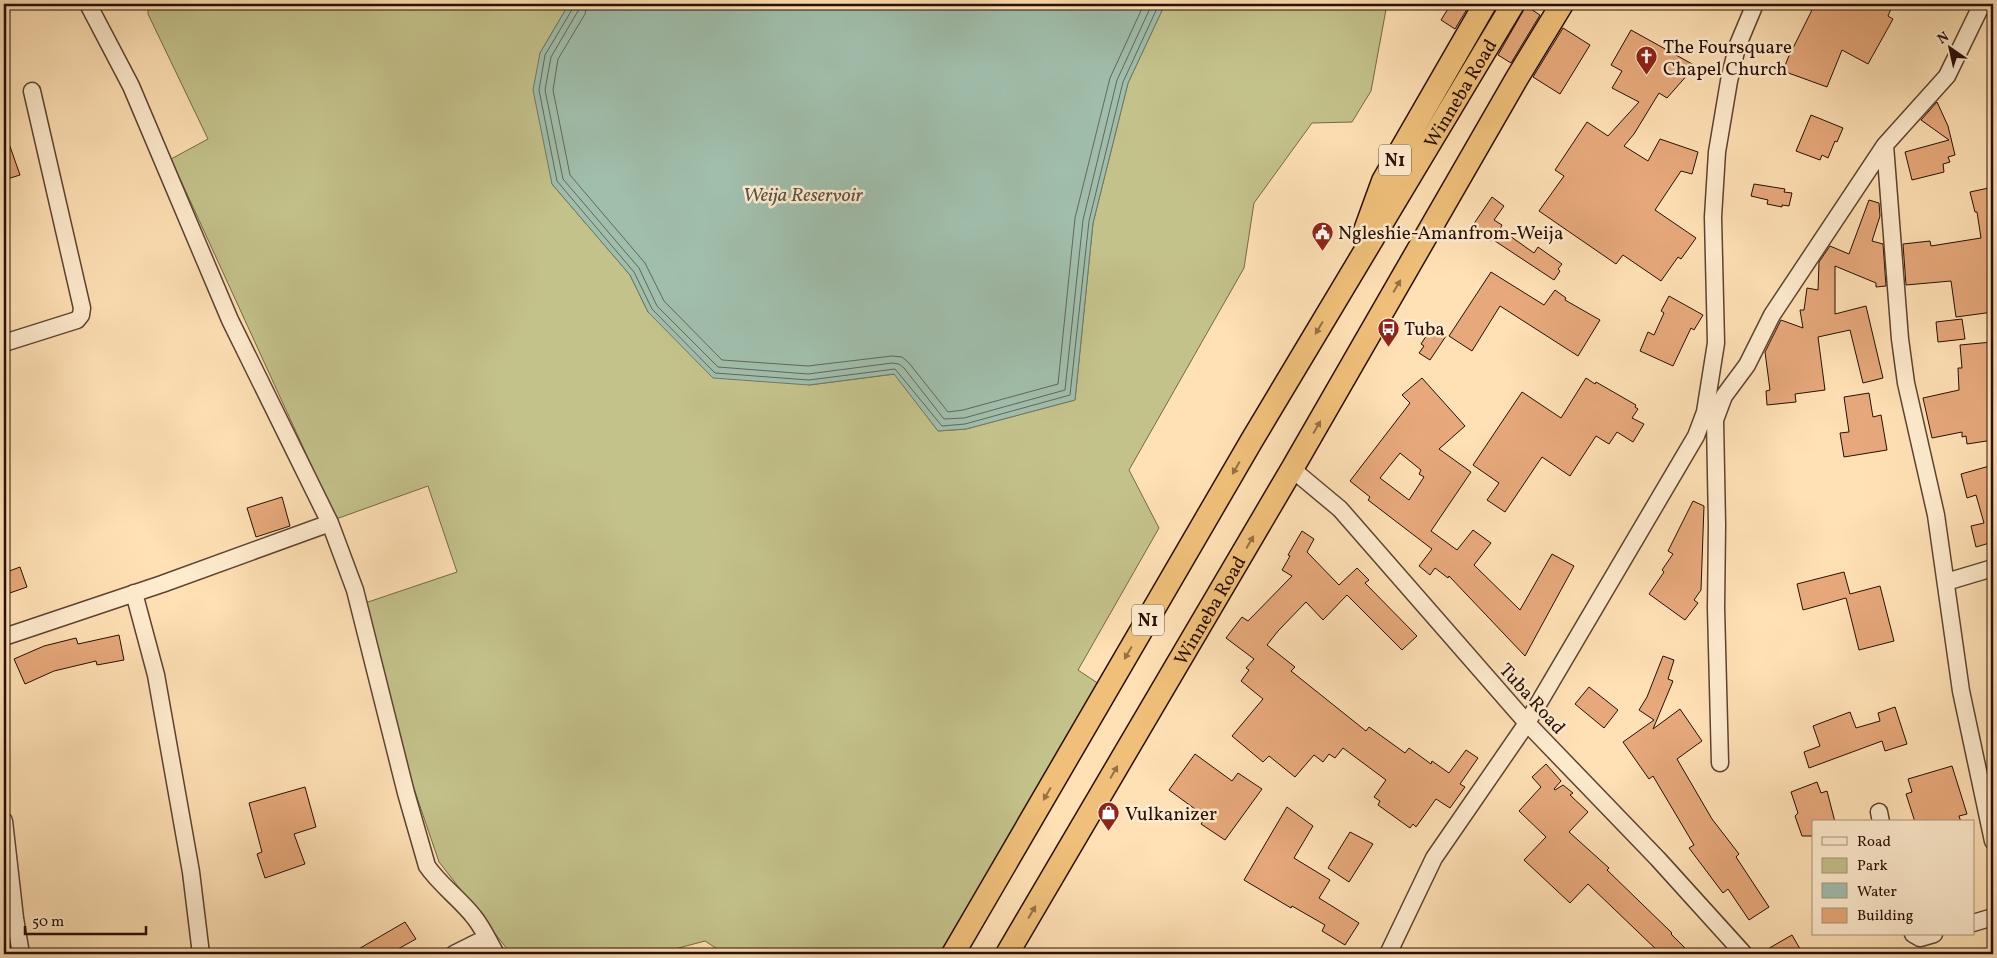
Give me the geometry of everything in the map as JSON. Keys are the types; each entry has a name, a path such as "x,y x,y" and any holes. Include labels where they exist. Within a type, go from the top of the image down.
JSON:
{"highway":[{"name":"Winneba Road","path":"1344,286 1384,180 1485,4"},
{"name":"Winneba Road","path":"1344,286 1388,195 1501,4"},
{"name":"Winneba Road","path":"953,954 1247,448 1513,4"},
{"name":"Winneba Road","path":"1409,265 1427,208 1548,4"},
{"name":"Winneba Road","path":"1007,954 1292,469 1517,78 1562,4"},
{"name":"Winneba Road","path":"1409,265 1446,220 1578,4"}],"street":[{"path":"88,4 131,86 230,320 330,524 355,590 406,793 427,866 434,876 475,918 496,954"},
{"path":"1720,763 1716,608 1717,525 1710,416 1716,342 1713,217 1718,152 1729,81 1737,47 1755,4"},
{"path":"1388,954 1434,858 1527,723 1696,436 1747,365 1772,315 1885,145 1947,76 1982,4"},
{"path":"4,343 77,320 81,315 82,308 32,91"},
{"path":"1885,145 1900,339 1906,383 1936,514 1961,691 1993,841"},
{"name":"Tuba Road","path":"1292,469 1340,508 1527,723 1658,859 1744,954"},
{"path":"4,637 330,524"},
{"path":"1946,582 1993,568"},
{"path":"134,593 156,675 191,872 201,954"},
{"path":"4,821 21,954"},
{"path":"1974,923 1993,917"},
{"path":"454,954 486,938"}],"green space":[{"path":"148,4 569,4 540,53 552,184 630,275 648,312 809,385 895,374 938,431 966,429 1075,400 1093,223 1128,83 1165,4 1387,4 1371,91 1352,122 1312,123 1254,203 1244,268 1129,470 1159,528 1078,670 1099,684 939,954 725,954 705,941 656,954 511,954 439,862 406,765 365,603 457,572 428,486 336,519 171,159 208,139 148,14"}],"water":[{"name":"Weija Reservoir","path":"569,4 1165,4 1128,83 1093,223 1075,400 966,429 938,431 894,374 809,385 713,378 648,312 630,275 552,184 533,90 540,53"}],"building":[{"path":"1451,4 1470,4 1455,29 1441,20"},
{"path":"1815,4 1893,4 1888,16 1893,19 1868,64 1842,50 1827,87 1783,71"},
{"path":"1526,6 1540,15 1511,63 1498,55"},
{"path":"1563,28 1590,45 1560,94 1533,77"},
{"path":"1631,30 1694,65 1667,98 1659,93 1634,134 1624,146 1648,161 1660,139 1698,152 1692,174 1681,171 1655,210 1696,238 1681,259 1678,257 1661,281 1623,255 1616,264 1539,211 1564,176 1555,170 1587,122 1608,136 1639,102 1612,88 1622,71 1611,65"},
{"path":"1937,102 1948,126 1955,155 1948,157 1950,162 1943,164 1944,172 1912,180 1905,152 1949,140 1921,120"},
{"path":"1811,115 1843,128 1828,158 1822,155 1820,160 1796,151"},
{"path":"4,135 6,135 20,175 4,180"},
{"path":"1754,184 1785,189 1784,192 1792,193 1789,206 1782,205 1782,207 1767,204 1768,200 1751,196"},
{"path":"1993,187 1993,312 1956,317 1951,281 1906,285 1903,244 1930,241 1931,246 1981,238 1977,212 1975,212 1970,192"},
{"path":"1492,197 1504,206 1494,220 1502,225 1500,229 1534,253 1538,247 1562,264 1554,280 1492,239 1491,241 1471,228"},
{"path":"1869,200 1879,203 1880,216 1872,241 1883,244 1886,286 1876,287 1876,283 1835,266 1835,314 1866,306 1883,378 1863,383 1850,330 1818,337 1825,390 1795,394 1796,402 1767,405 1766,391 1770,390 1765,352 1781,320 1803,328 1800,310 1804,310 1807,288 1818,290 1819,262 1830,246 1849,254"},
{"path":"1491,272 1544,305 1555,290 1566,298 1565,300 1600,320 1578,356 1500,306 1472,351 1449,336"},
{"path":"1669,296 1703,315 1694,330 1691,328 1673,366 1640,351 1648,332 1654,335 1664,313 1661,311"},
{"path":"1962,319 1965,339 1938,342 1936,322"},
{"path":"1432,327 1446,336 1430,360 1419,353 1424,346 1421,344"},
{"path":"1992,342 1993,381 1989,382 1993,415 1993,440 1967,444 1966,436 1962,437 1962,432 1932,438 1923,398 1959,390 1958,368 1962,368 1960,345"},
{"path":"1422,378 1465,426 1439,449 1471,472 1431,531 1457,550 1473,530 1491,543 1474,565 1520,610 1552,554 1574,566 1525,656 1449,576 1448,578 1435,568 1430,575 1419,566 1432,549 1368,500 1370,497 1350,481 1410,403 1402,395","holes":["1400,453 1421,470 1419,474 1424,477 1409,500 1380,478"]},
{"path":"1586,378 1636,405 1635,407 1638,409 1632,418 1644,424 1633,442 1617,432 1609,444 1596,436 1570,476 1542,457 1505,512 1487,500 1499,483 1473,465 1522,392 1561,418"},
{"path":"1869,393 1873,417 1881,415 1887,450 1844,457 1840,433 1849,432 1844,397"},
{"path":"1993,465 1993,542 1976,547 1971,526 1984,523 1976,495 1967,498 1961,474"},
{"path":"282,497 290,526 256,537 247,508"},
{"path":"1693,501 1704,506 1701,590 1694,600 1698,603 1685,620 1649,594 1664,572 1662,570 1673,554 1668,551"},
{"path":"1302,531 1314,539 1307,552 1339,585 1357,568 1369,580 1365,583 1417,636 1402,650 1347,595 1323,620 1306,602 1267,645 1295,667 1291,671 1366,731 1369,727 1405,753 1409,748 1431,764 1432,761 1449,773 1466,750 1478,758 1460,784 1465,787 1450,808 1436,799 1416,827 1413,824 1410,828 1378,805 1380,801 1374,797 1386,780 1343,748 1335,758 1329,754 1323,762 1314,755 1295,777 1269,756 1263,762 1232,736 1263,699 1241,681 1249,670 1246,668 1254,659 1226,638 1242,617 1248,621 1292,576 1282,570 1290,556 1288,555"},
{"path":"20,567 27,587 4,595 4,573"},
{"path":"1844,572 1850,594 1880,586 1894,641 1859,650 1846,598 1803,610 1797,584"},
{"path":"119,635 124,660 97,665 96,661 54,671 25,684 14,659 44,646 76,638 78,644"},
{"path":"1663,656 1674,660 1668,679 1673,681 1653,729 1680,709 1702,741 1677,759 1712,819 1739,854 1736,857 1769,907 1749,920 1728,889 1723,893 1689,848 1694,845 1653,776 1649,779 1623,742 1654,720 1639,710 1647,697"},
{"path":"1589,687 1618,710 1604,728 1575,704"},
{"path":"1895,707 1907,744 1885,751 1882,741 1809,768 1804,752 1820,746 1813,726 1850,712 1856,728 1880,721 1878,713"},
{"path":"1195,754 1232,781 1238,773 1262,789 1225,840 1201,824 1206,817 1169,790"},
{"path":"1546,764 1561,781 1554,789 1563,785 1573,793 1570,795 1588,812 1569,832 1609,868 1607,870 1691,954 1661,954 1588,884 1570,903 1524,860 1546,837 1519,811 1541,787 1532,777"},
{"path":"1952,766 1967,814 1959,816 1960,820 1914,820 1906,794 1912,792 1908,779"},
{"path":"1817,782 1821,793 1827,791 1834,820 1812,820 1812,836 1802,836 1795,816 1798,813 1791,792"},
{"path":"305,787 316,827 294,834 305,864 265,878 257,854 262,852 249,803"},
{"path":"1287,807 1313,826 1294,858 1330,880 1319,898 1359,923 1345,945 1322,931 1325,925 1292,906 1291,908 1244,880"},
{"path":"1350,832 1373,844 1349,882 1328,868"},
{"path":"405,922 416,939 389,954 350,954"},
{"path":"1792,935 1803,954 1759,954"}],"place":[{"name":"The Foursquare Chapel Church","path":"1647,76"},
{"name":"Ngleshie-Amanfrom-Weija","path":"1322,251"},
{"name":"Tuba","path":"1388,347"},
{"name":"Vulkanizer","path":"1109,832"}]}
